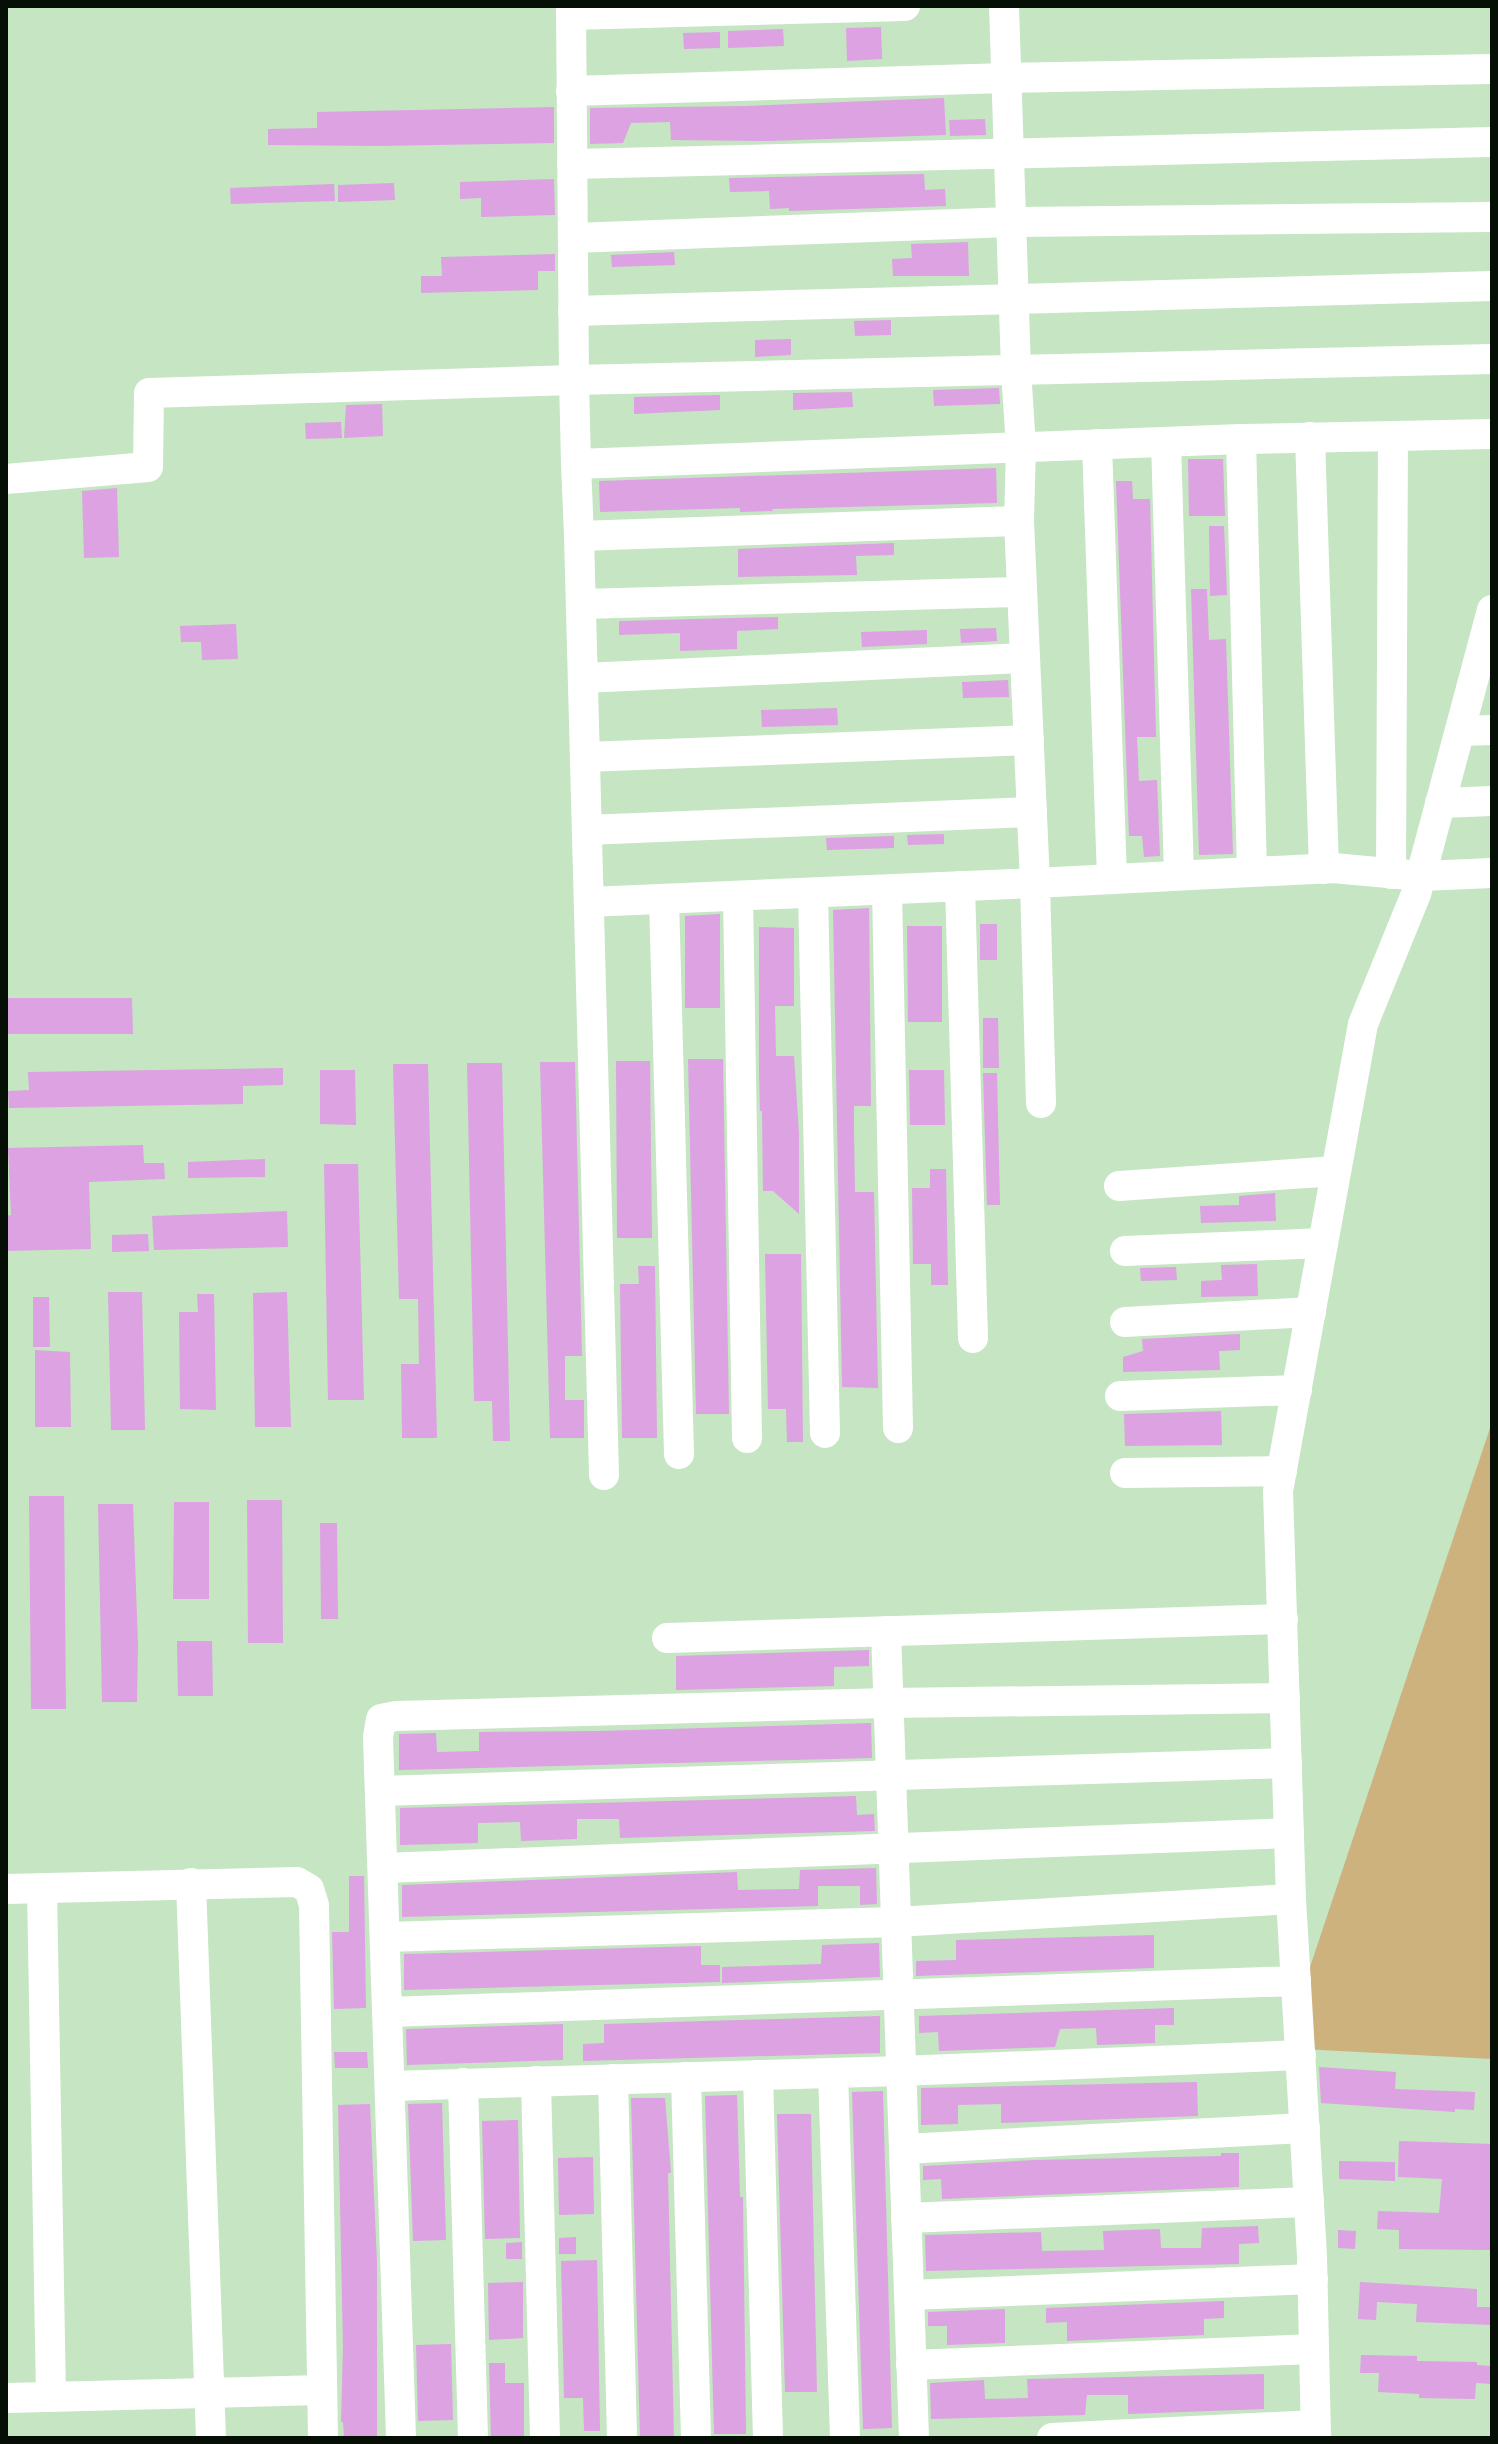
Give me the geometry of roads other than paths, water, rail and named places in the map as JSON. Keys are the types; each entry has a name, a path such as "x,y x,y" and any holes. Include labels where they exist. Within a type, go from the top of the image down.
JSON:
{"street":[{"path":"604,1475 574,380 571,10 905,6"},
{"path":"1004,6 1041,1103"},
{"path":"571,91 1007,78 1492,69"},
{"path":"572,164 1492,142"},
{"path":"573,238 1011,222 1492,217"},
{"path":"573,311 1492,286"},
{"path":"6,479 148,467 149,393 1492,359"},
{"path":"576,464 1241,439 1492,434"},
{"path":"1391,874 1393,436"},
{"path":"1310,437 1324,869"},
{"path":"1241,439 1252,872"},
{"path":"1166,442 1179,875"},
{"path":"1097,444 1112,878"},
{"path":"579,536 1019,521"},
{"path":"581,604 1022,592"},
{"path":"1052,2438 1316,2431 1313,2279 1291,1899 1278,1491 1363,1024 1421,876 1460,731 1485,660 1492,610"},
{"path":"583,678 1025,658"},
{"path":"1460,731 1492,730"},
{"path":"585,757 1029,740"},
{"path":"1440,803 1492,801"},
{"path":"587,830 1032,812"},
{"path":"589,902 1324,869 1421,876 1492,873"},
{"path":"960,886 973,1338"},
{"path":"887,890 898,1428"},
{"path":"813,893 825,1433"},
{"path":"738,896 747,1438"},
{"path":"664,899 679,1454"},
{"path":"1119,1186 1336,1171"},
{"path":"1125,1251 1323,1243"},
{"path":"1125,1322 1311,1312"},
{"path":"1120,1396 1297,1390"},
{"path":"1125,1473 1282,1471"},
{"path":"667,1638 1283,1619"},
{"path":"886,1631 914,2438"},
{"path":"401,2438 380,1791 381,1719 396,1716 889,1703 1285,1698"},
{"path":"380,1791 1287,1763"},
{"path":"384,1868 1289,1833"},
{"path":"6,1889 297,1882 309,1889 314,1905 323,2438"},
{"path":"191,1883 211,2438"},
{"path":"42,1888 51,2397"},
{"path":"386,1937 896,1922 1291,1899"},
{"path":"388,2012 1296,1981"},
{"path":"391,2086 1301,2055"},
{"path":"833,2073 845,2438"},
{"path":"758,2075 768,2438"},
{"path":"686,2077 696,2438"},
{"path":"613,2079 622,2438"},
{"path":"536,2081 545,2438"},
{"path":"463,2083 473,2438"},
{"path":"904,2149 1305,2128"},
{"path":"906,2218 1309,2202"},
{"path":"909,2295 1313,2279"},
{"path":"911,2365 1314,2349"},
{"path":"6,2398 321,2390"}]}
